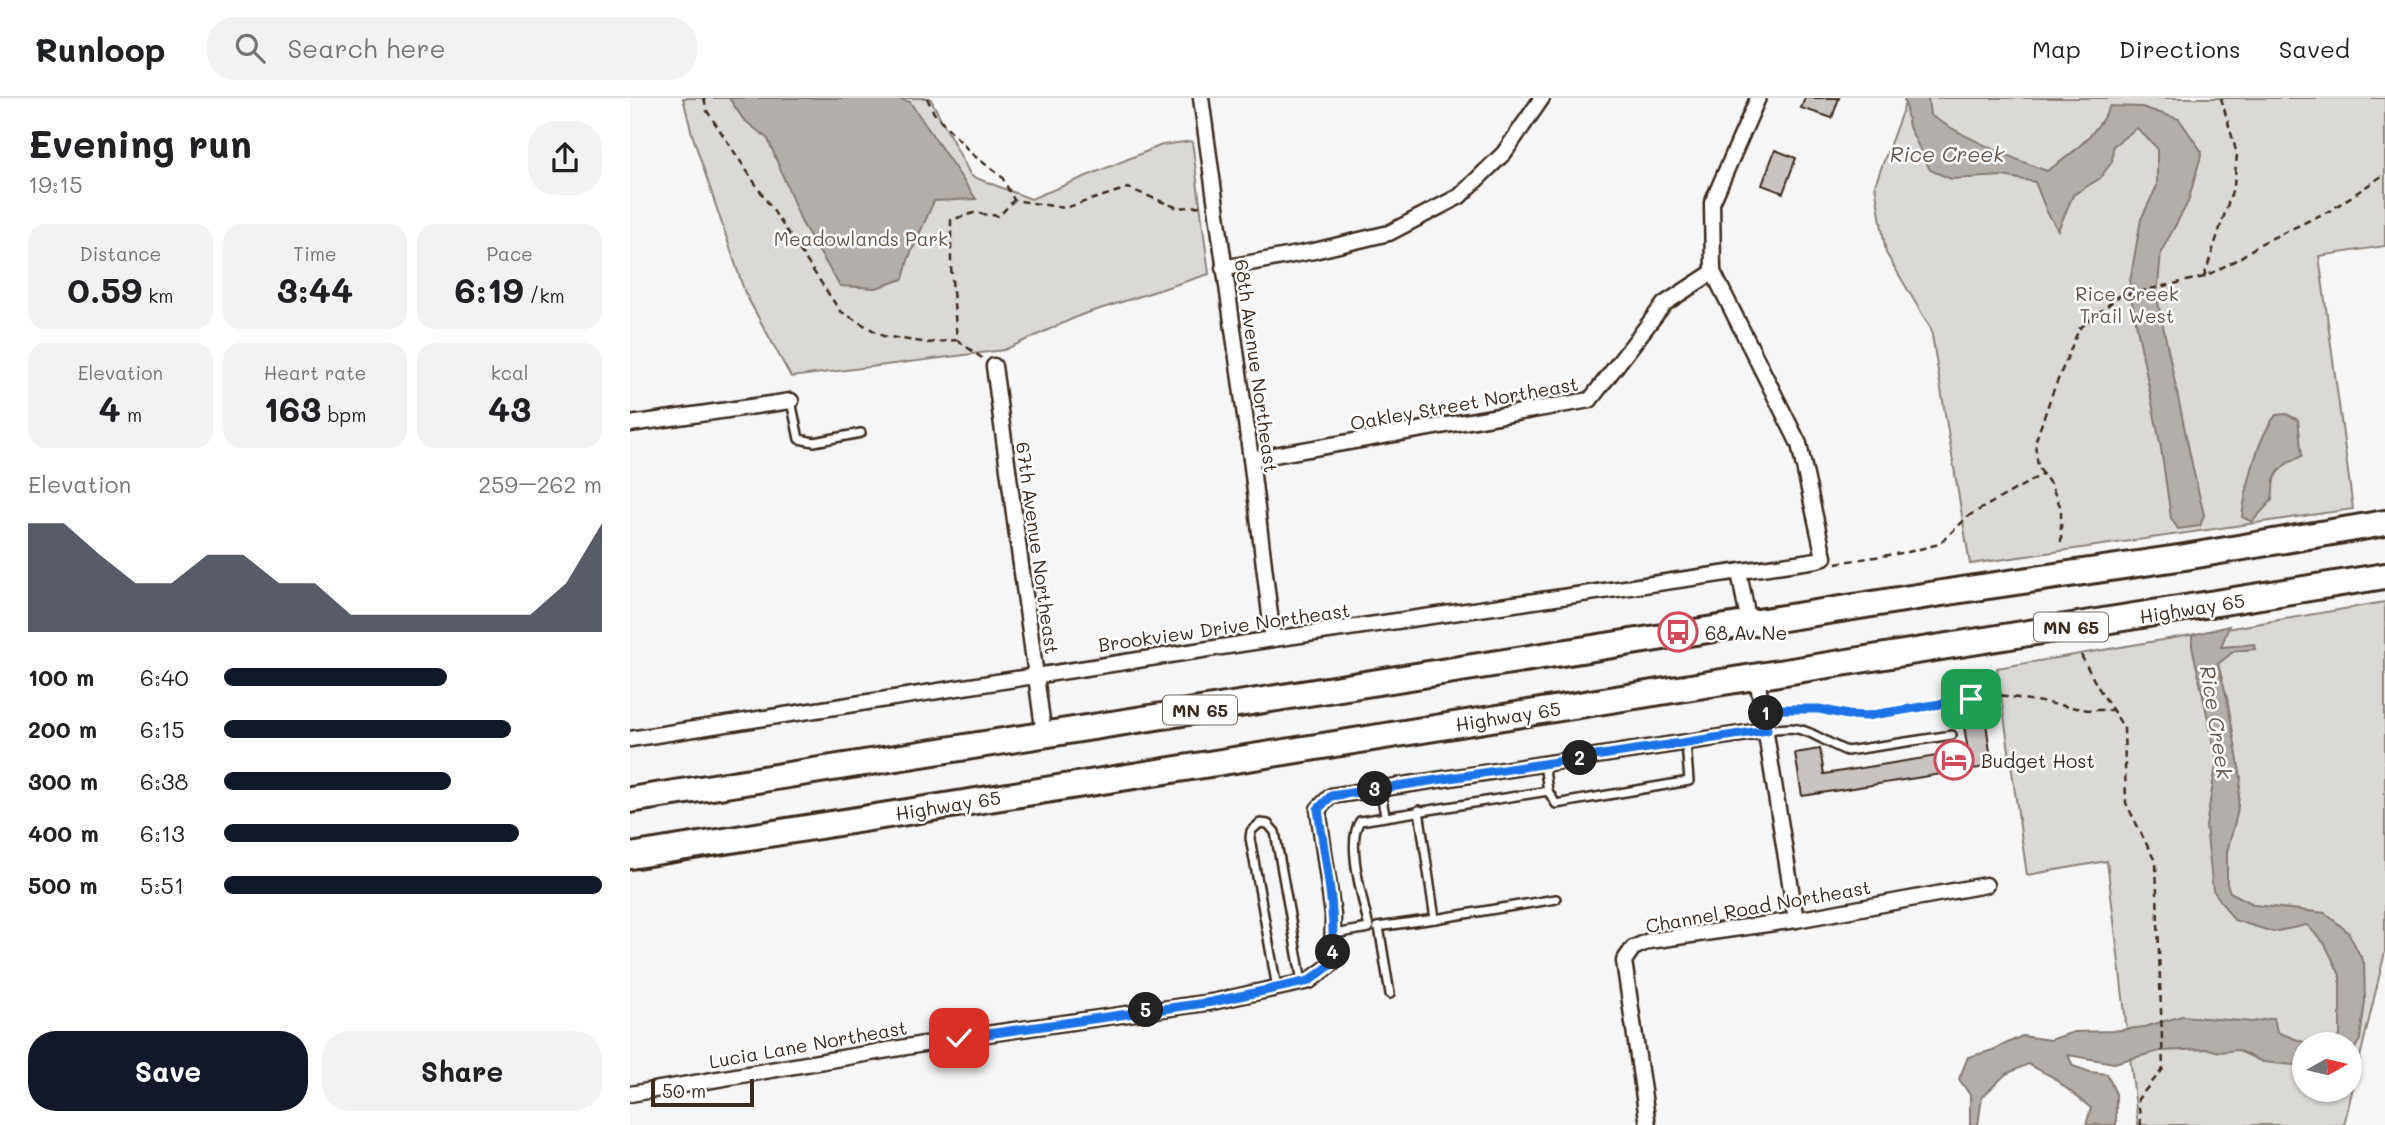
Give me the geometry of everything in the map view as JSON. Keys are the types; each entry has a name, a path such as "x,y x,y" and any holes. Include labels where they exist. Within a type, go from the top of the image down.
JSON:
{"highway":[{"name":"MN 65","path":"630,800 2185,557 2385,523"},
{"name":"Highway 65","path":"630,856 2385,576"}],"street":[{"name":"68th Avenue Northeast","path":"1201,98 1273,639"},
{"path":"1223,268 1314,251 1388,233 1460,197 1504,153 1542,98"},
{"path":"1758,98 1712,203 1713,272 1799,444 1824,556"},
{"name":"Oakley Street Northeast","path":"1251,459 1590,400 1664,304 1713,272"},
{"name":"67th Avenue Northeast","path":"994,366 1044,735"},
{"path":"630,424 791,401"},
{"name":"Brookview Drive Northeast","path":"630,739 1273,639 1739,572 1817,560 1824,556"},
{"path":"1739,572 1749,624"},
{"path":"1757,678 1765,713 1796,920"},
{"name":"Lucia Lane Northeast","path":"630,1094 959,1038 1212,1002 1303,983 1332,964 1334,933 1318,809 1331,796 1767,730"},
{"name":"Channel Road Northeast","path":"1648,1125 1624,961 1633,948 1649,941 1796,920 1986,885"}],"lane":[{"path":"791,401 799,439 814,442 862,433"},
{"path":"1767,730 1790,728 1805,731 1847,751 1952,735"},
{"path":"1544,764 1548,791 1556,804 1689,781 1686,742"},
{"path":"1380,788 1385,815"},
{"path":"1369,928 1353,845 1355,827 1360,821 1548,791"},
{"path":"1419,810 1435,919"},
{"path":"1277,988 1250,838 1251,831 1260,823 1268,824 1275,832 1303,983"},
{"path":"1334,933 1556,899"},
{"path":"1379,927 1390,994"}],"path":[{"path":"704,98 708,111 840,311 883,336 928,343 957,340 994,366"},
{"path":"926,98 934,113 972,154 1002,177 1014,200"},
{"path":"2204,277 2234,185 2237,154 2221,98"},
{"path":"2061,542 2061,508 2051,485 2038,467 2035,443 2079,329 2119,296 2204,277 2260,244 2331,210 2385,174"},
{"path":"1014,200 1065,208 1128,188 1178,208 1215,205"},
{"path":"957,340 951,267 951,219 974,213 999,216 1014,200"},
{"path":"1824,556 1840,563 1938,544 1970,515 2043,474"},
{"path":"2081,655 2124,728 2126,803 2156,863 2164,1056 2163,1069 2138,1099 2141,1125"},
{"path":"1765,713 1783,709 1819,709 1866,716 2000,695 2088,710 2113,710"}],"green space":[{"name":"Meadowlands Park","path":"683,98 930,98 971,176 1031,199 1162,145 1192,141 1209,274 1081,315 1004,350 791,377 745,293 692,134"},
{"name":"Rice Creek Trail West","path":"1907,98 2385,98 2385,246 2319,256 2353,509 1970,564 1931,329 1886,253 1875,185"},
{"path":"2385,602 2385,952 2362,1049 2362,1032 2292,1032 2292,1102 2349,1102 2344,1125 2138,1125 2107,861 2027,875 1997,668"}],"water":[{"path":"729,98 896,98 910,102 976,199 934,201 909,257 903,279 876,288 840,286 802,223 768,139 743,119"},
{"name":"Rice Creek","path":"1904,98 1928,98 1930,115 1944,124 1987,146 2047,171 2083,143 2110,106 2142,107 2179,119 2202,152 2188,202 2161,252 2157,297 2204,515 2200,526 2178,529 2171,518 2161,448 2129,287 2141,219 2157,186 2157,148 2137,128 2113,146 2112,162 2099,179 2073,195 2058,230 2047,212 2035,182 2003,176 1951,179 1930,170 1909,127"},
{"path":"2286,414 2298,420 2302,456 2286,464 2278,472 2274,479 2272,500 2252,522 2242,517 2253,464 2269,425 2276,415"},
{"name":"Rice Creek","path":"2229,626 2221,647 2254,644 2255,649 2234,651 2218,664 2241,778 2237,814 2227,852 2227,884 2230,892 2255,905 2325,913 2348,932 2364,963 2365,1001 2361,1032 2340,1032 2340,975 2325,944 2307,925 2273,932 2234,920 2213,890 2206,826 2217,760 2192,646 2192,635"},
{"path":"2182,1016 2252,1022 2274,1018 2277,1032 2292,1038 2292,1065 2263,1062 2237,1050 2160,1051 2114,1063 2068,1055 2073,1066 2107,1074 2116,1094 2116,1125 2086,1125 2091,1108 2051,1076 2028,1064 2006,1074 1982,1097 1978,1125 1970,1125 1970,1095 1959,1079 1968,1057 1993,1050 2022,1036 2050,1040 2074,1032 2144,1027"}],"building":[{"path":"1805,98 1839,98 1832,118 1801,108"},
{"path":"1775,150 1796,158 1783,193 1762,185"},
{"name":"Budget Host","path":"1986,723 1992,766 1802,796 1795,753 1820,749 1824,774 1968,751 1964,726"}],"place":[{"name":"68 Av Ne","path":"1678,632"},
{"name":"Budget Host","path":"1954,760"}],"route":[{"path":"959,1038 1212,1002 1309,981 1332,964 1333,915 1318,809 1331,796 1767,730 1765,713 1783,709 1819,709 1866,716 1971,699"}]}
